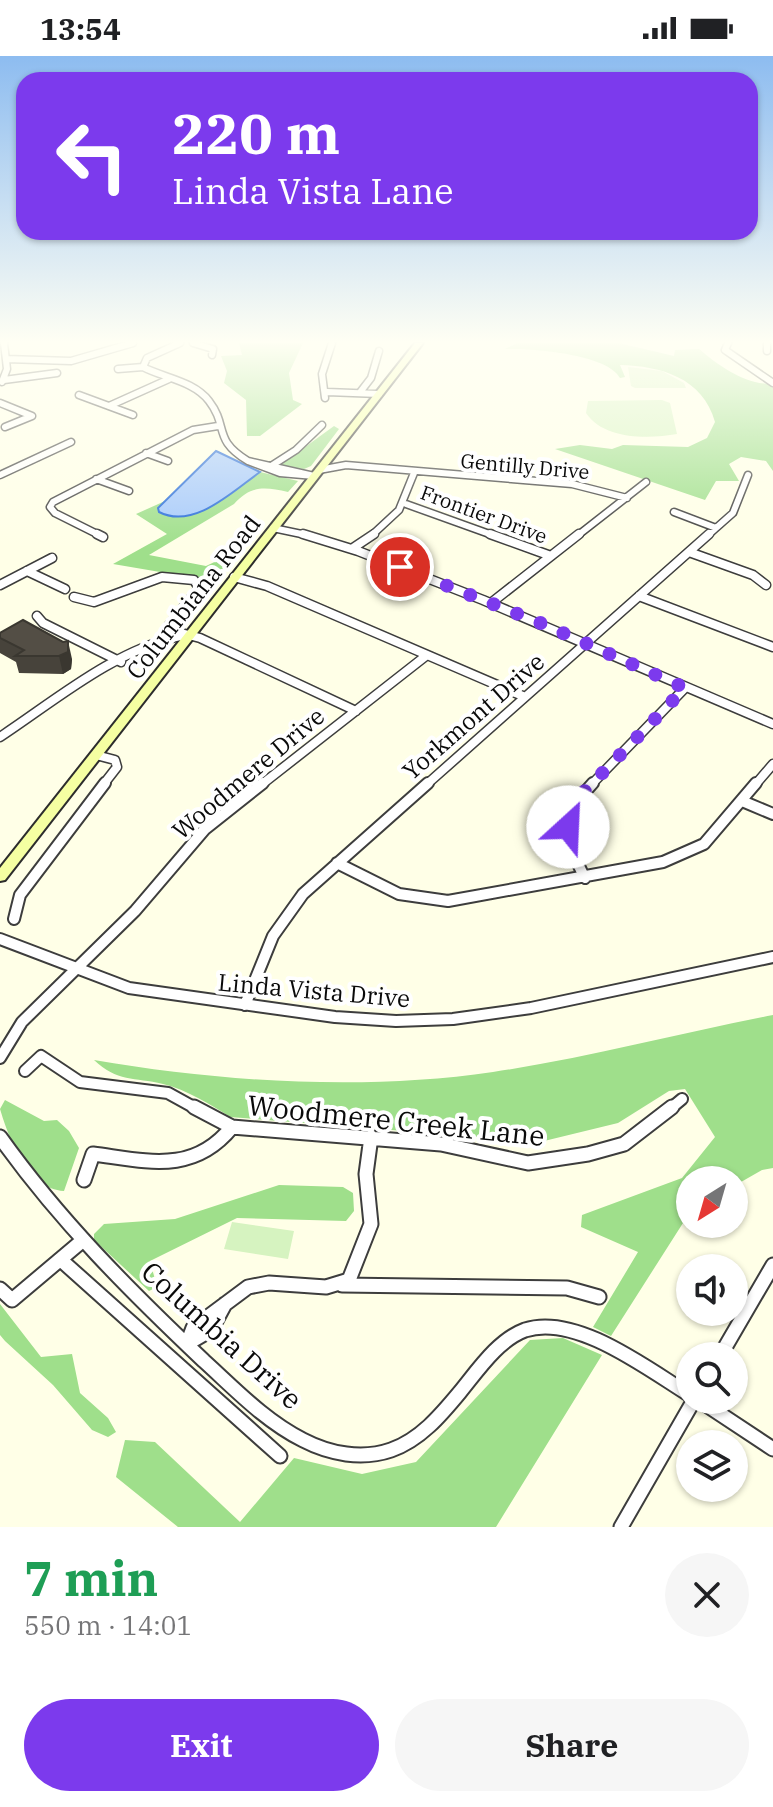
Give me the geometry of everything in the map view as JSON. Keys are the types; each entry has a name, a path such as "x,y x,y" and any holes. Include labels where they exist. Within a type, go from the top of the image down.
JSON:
{"main road":[{"name":"Columbiana Road","path":"0,877 365,412"}],"street":[{"path":"5,427 32,416 21,412"},
{"path":"124,412 133,415"},
{"path":"103,537 50,507 58,497 193,430 218,426 212,412"},
{"path":"268,468 296,450 322,425"},
{"name":"Gentilly Drive","path":"218,426 220,439 233,454 268,468 316,473 346,465 572,484 627,498"},
{"path":"0,475 71,442"},
{"path":"146,453 168,461"},
{"path":"332,454 346,465"},
{"path":"353,548 388,524 406,504 414,473"},
{"name":"Yorkmont Drive","path":"245,1005 281,922 303,894 716,528 738,507 748,475"},
{"path":"96,479 129,491"},
{"path":"491,603 646,482"},
{"name":"Frontier Drive","path":"406,504 551,556"},
{"path":"674,512 716,528"},
{"path":"273,528 318,536 353,548 491,603 773,724"},
{"path":"689,552 753,575 766,585"},
{"path":"0,585 52,558"},
{"path":"27,571 65,589"},
{"path":"74,597 94,602 162,577 194,580 199,588 166,629 219,646 356,711"},
{"path":"234,577 267,586 525,697"},
{"path":"639,596 773,647"},
{"path":"37,616 43,623 121,662"},
{"path":"0,737 121,662 163,640 188,636"},
{"name":"Woodmere Drive","path":"0,1058 22,1022 72,969 135,911 205,829 427,655"},
{"path":"585,878 569,846 568,827 572,809 588,788 685,688"},
{"path":"14,919 20,895 117,767 115,760 96,755"},
{"path":"337,863 399,894 435,901 466,900 585,878 686,854 711,837 773,764"},
{"path":"742,801 773,814"},
{"name":"Linda Vista Drive","path":"0,939 72,969 129,988 365,1020 453,1019 531,1008 773,957"},
{"path":"25,1071 41,1056 80,1082 168,1093 232,1127 219,1146 190,1161 177,1163 93,1154 84,1180"},
{"name":"Woodmere Creek Lane","path":"232,1127 441,1144 513,1161 550,1161 624,1144 682,1099"},
{"name":"Columbia Drive","path":"0,1137 82,1241 187,1344 276,1424 322,1449 358,1456 394,1449 440,1417 495,1352 534,1327 559,1327 587,1336 676,1387"},
{"path":"342,1285 352,1274 369,1234 366,1174 371,1137"},
{"path":"0,1289 12,1300 82,1241"},
{"path":"61,1260 123,1319 280,1456"},
{"path":"728,1342 773,1265"},
{"path":"187,1344 204,1339 218,1323 225,1304 238,1293 258,1284 567,1288 599,1297"},
{"path":"621,1527 688,1414"},
{"path":"718,1414 773,1449"}],"green space":[{"path":"246,412 292,412 260,436 247,436"},
{"path":"672,412 677,434 641,437 615,433 594,422 586,413"},
{"path":"711,412 773,412 773,471 766,461 741,457 729,464 739,481 716,481 705,500 555,449 580,445 612,449 623,445 688,447 707,438 715,422"},
{"path":"334,426 339,429 311,466 304,469 279,466"},
{"path":"260,472 298,481 288,492 265,489 246,493 234,504 149,555 206,566 223,558 231,559 213,581 113,564 167,534 136,514 165,501 158,508 209,507"},
{"path":"773,1015 773,1168 748,1178 748,1166 692,1166 715,1137 685,1089 669,1091 618,1123 540,1142 230,1117 181,1090 126,1078 110,1072 94,1060 192,1074 344,1082 444,1078 598,1053"},
{"path":"5,1100 44,1121 57,1120 69,1131 79,1148 64,1191 40,1182 22,1160 0,1109"},
{"path":"676,1180 676,1234 611,1336 593,1327 638,1252 581,1227 582,1215"},
{"path":"279,1185 343,1187 353,1193 354,1211 346,1221 237,1218 150,1261 157,1287 149,1291 94,1240 94,1234 104,1224 175,1219"},
{"path":"232,1222 294,1231 288,1259 224,1249"},
{"path":"0,1304 41,1357 72,1354 80,1393 108,1418 116,1432 108,1437 92,1430 53,1385 5,1341 0,1335"},
{"path":"563,1338 602,1355 496,1527 178,1527 116,1477 125,1440 155,1442 240,1522 294,1458 362,1474 416,1462 530,1340"}],"water":[{"path":"216,451 260,472 225,498 199,512 172,516 159,512 158,508"}],"building":[{"path":"23,620 63,642 68,641 68,652 59,656 15,656 24,650 0,638 0,633"}],"route":[{"path":"400,567 543,624 685,688 581,795 572,809 568,827"}]}
